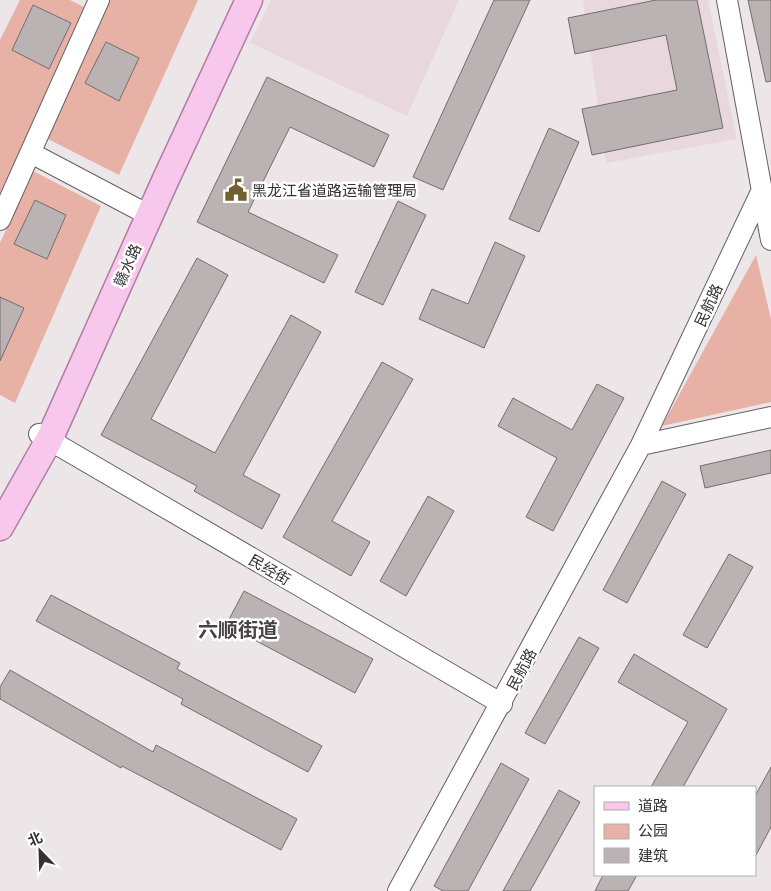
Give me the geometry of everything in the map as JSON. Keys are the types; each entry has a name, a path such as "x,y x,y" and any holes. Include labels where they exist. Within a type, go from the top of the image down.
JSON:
{"main road":[{"name":"赣水路","path":"0,504 44,437 140,211 238,0"},
{"name":"赣水路","path":"0,527 249,0"}],"street":[{"path":"0,220 99,0"},
{"path":"728,0 771,240"},
{"path":"31,153 140,211"},
{"name":"民航路","path":"398,891 502,704 641,445 761,192"},
{"path":"641,445 771,416"},
{"name":"民经街","path":"44,437 502,704"}],"shaded area":[{"path":"271,0 459,0 407,116 250,43"},
{"path":"583,0 708,0 737,139 606,163"}],"green space":[{"path":"20,0 70,0 86,8 0,193 0,40"},
{"path":"107,0 198,0 119,175 42,136"},
{"path":"33,171 101,206 15,403 0,395 0,243"},
{"path":"756,255 771,319 771,402 662,426"}],"building":[{"path":"494,0 530,0 443,190 413,177"},
{"path":"656,0 697,0 723,128 592,155 582,109 677,90 666,35 575,54 568,18"},
{"path":"748,0 771,0 771,81 766,82"},
{"path":"33,5 71,23 49,69 12,50"},
{"path":"106,42 139,58 119,101 85,83"},
{"name":"黑龙江省道路运输管理局","path":"267,77 389,135 374,167 290,127 248,212 338,255 324,283 197,222"},
{"path":"549,128 579,142 539,232 509,219"},
{"path":"35,200 66,215 47,259 14,244"},
{"path":"398,201 426,215 383,305 355,292"},
{"path":"495,242 525,256 484,348 419,319 432,289 468,304"},
{"path":"197,258 228,275 151,419 215,453 291,315 321,332 243,475 280,495 262,529 194,491 197,486 101,435"},
{"path":"0,297 24,308 0,361"},
{"path":"382,362 413,379 332,521 370,542 351,576 283,537"},
{"path":"597,384 624,398 553,531 526,517 557,458 498,426 513,398 572,430"},
{"path":"771,450 771,473 705,488 700,466"},
{"path":"662,481 686,494 627,603 603,590"},
{"path":"428,496 454,511 406,596 380,581"},
{"path":"729,554 753,567 707,648 683,635"},
{"path":"244,591 373,659 355,693 226,625"},
{"path":"51,595 180,663 177,669 322,746 308,772 181,704 183,699 36,621"},
{"path":"579,637 599,648 545,744 525,733"},
{"path":"634,654 727,709 684,786 652,786 688,722 618,682"},
{"path":"10,670 153,752 156,745 297,819 281,850 122,766 121,768 0,699 0,687"},
{"path":"501,763 529,779 468,891 443,891 434,886"},
{"path":"771,767 771,827 756,855 756,794"},
{"path":"559,790 580,802 530,891 503,891"},
{"path":"602,876 636,876 628,891 595,891"}],"place":[{"name":"黑龙江省道路运输管理局","path":"236,190"}],"district":[{"name":"六顺街道","path":"238,629"}]}
